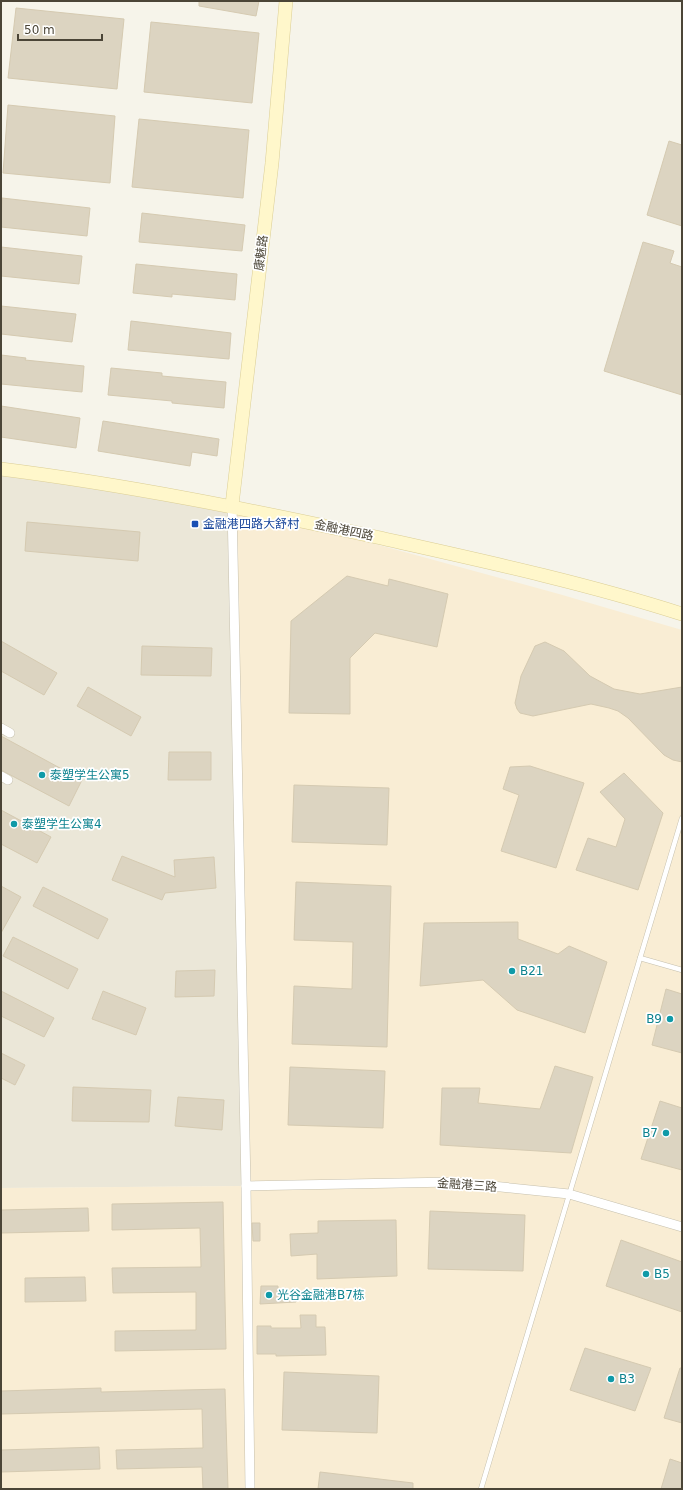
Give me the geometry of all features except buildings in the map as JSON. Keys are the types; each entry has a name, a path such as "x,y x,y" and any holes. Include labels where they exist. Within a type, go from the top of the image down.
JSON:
{"street":[{"name":"康魅路","path":"232,506 272,163 286,1"},
{"name":"金融港四路","path":"1,469 85,479 232,506 504,565 621,594 682,614"},
{"path":"232,506 246,1186 250,1489"},
{"path":"1,728 10,733"},
{"name":"金融港三路","path":"246,1186 453,1182 569,1194 682,1227"}],"lane":[{"path":"481,1489 682,818"},
{"path":"640,958 682,970"}],"shaded area":[{"path":"1,470 232,505 246,1186 1,1188"},
{"path":"232,505 559,594 682,630 682,1489 1,1489 1,1188 246,1186"}],"place":[{"name":"金融港四路大舒村","path":"195,524"},
{"name":"泰塑学生公寓5","path":"42,775"},
{"name":"泰塑学生公寓4","path":"14,824"},
{"name":"B21","path":"512,971"},
{"name":"B9","path":"670,1019"},
{"name":"B7","path":"666,1133"},
{"name":"B5","path":"646,1274"},
{"name":"光谷金融港B7栋","path":"269,1295"},
{"name":"B3","path":"611,1379"}]}
